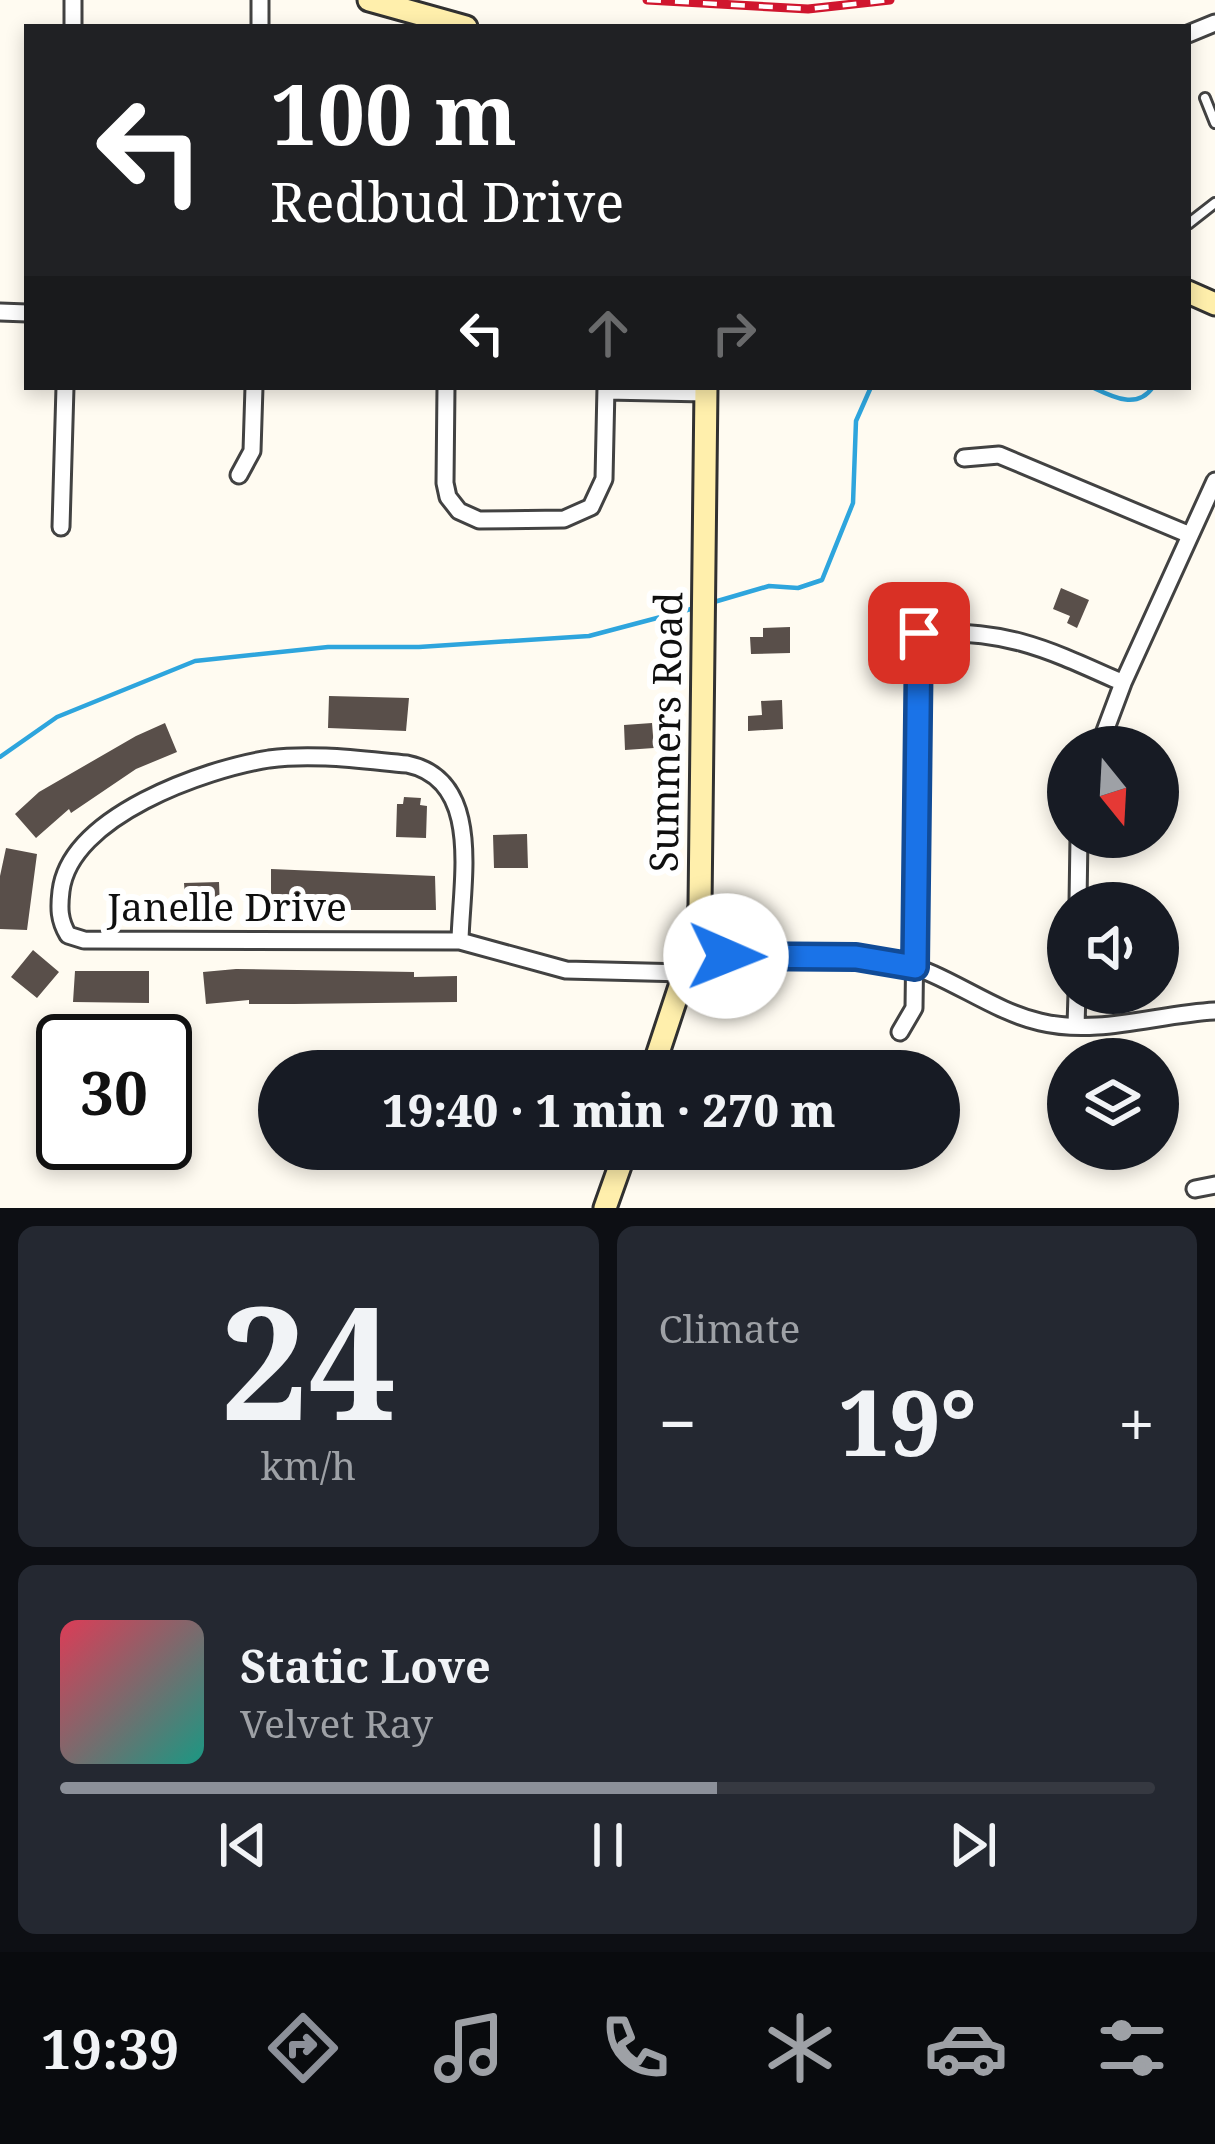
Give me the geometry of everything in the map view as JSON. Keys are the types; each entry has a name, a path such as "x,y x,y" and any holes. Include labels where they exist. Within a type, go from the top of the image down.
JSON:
{"street":[{"path":"369,0 428,22"},
{"path":"61,527 65,390"},
{"path":"239,475 252,451 254,390"},
{"path":"446,390 448,497 459,512 489,521 564,519 591,507 604,479 606,390"},
{"name":"Summers Road","path":"659,1050 688,963 700,906 706,390"},
{"path":"964,458 999,455 1190,535"},
{"path":"1107,726 1215,481"},
{"path":"900,1031 914,1008 919,633 1004,635 1123,682"},
{"name":"Janelle Drive","path":"460,941 460,809 439,777 407,764 274,758 196,776 106,827 70,860 62,882 61,918 68,935 75,938 460,941 566,970 856,957 915,967 1014,1015 1045,1024 1099,1027 1215,1011"},
{"path":"1076,1014 1076,1026"},
{"path":"605,1208 619,1170"},
{"path":"1195,1189 1215,1185"}],"lane":[{"path":"1205,98 1215,124"},
{"path":"1191,222 1215,203"}],"building":[{"path":"1061,588 1089,600 1077,628 1067,623 1070,616 1053,609"},
{"path":"790,627 790,653 751,654 750,637 763,637 763,628"},
{"path":"329,696 409,698 406,731 328,728"},
{"path":"782,700 783,729 748,731 748,716 762,715 761,701"},
{"path":"165,723 177,752 136,769 71,813 69,809 36,838 15,814 39,792"},
{"path":"652,723 654,748 625,750 624,725"},
{"path":"404,797 421,798 420,805 427,806 426,838 396,837 397,804 403,804"},
{"path":"527,834 528,868 494,868 493,835"},
{"path":"6,848 37,854 27,930 0,929 0,876"},
{"path":"271,869 435,876 436,910 321,910 322,903 295,902 295,909 279,909 279,902 271,902"},
{"path":"219,882 220,909 186,910 184,883"},
{"path":"33,950 59,972 37,998 11,977"},
{"path":"75,971 149,971 149,1003 73,1002"},
{"path":"203,972 457,976 457,1002 249,1004 249,1000 206,1004"}],"waterway":[{"path":"714,602 769,586 798,588 822,580 853,503 856,421 870,390"},
{"path":"1099,390 1132,400 1150,390"},
{"path":"0,757 57,717 195,661 328,647 419,647 589,636 691,609"}],"railway":[{"path":"647,0 808,9 890,0"}],"route":[{"path":"726,956 856,957 915,967 919,633"}]}
